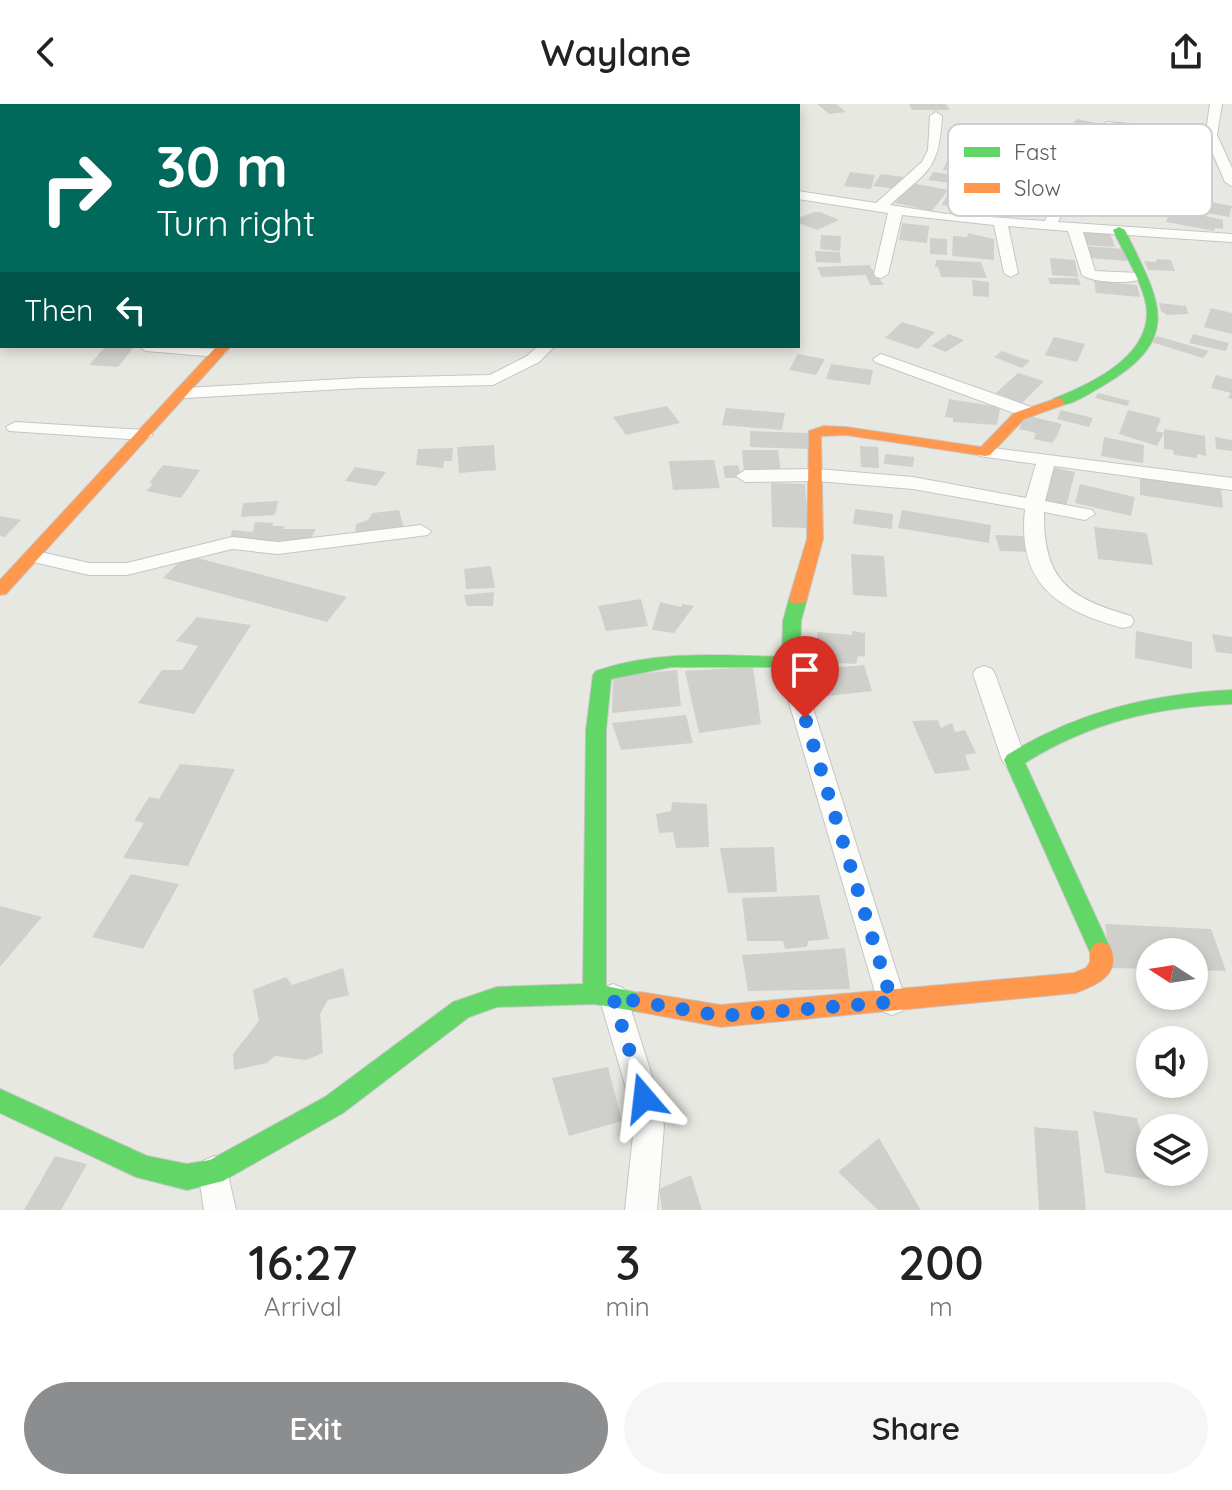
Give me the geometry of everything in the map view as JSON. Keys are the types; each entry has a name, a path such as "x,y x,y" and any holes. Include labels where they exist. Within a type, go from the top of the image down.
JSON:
{"street":[{"path":"732,104 762,104"},
{"path":"1212,129 1216,104"},
{"path":"881,274 888,208 927,164 934,150 936,116"},
{"path":"1212,137 1232,182"},
{"path":"800,195 948,215"},
{"path":"957,216 1232,238"},
{"path":"1050,224 1055,216"},
{"path":"1000,221 1011,273"},
{"path":"1074,226 1089,275 1139,277"},
{"path":"985,452 1020,415 1085,392 1115,374 1145,344 1153,321 1153,308 1119,230"},
{"path":"197,348 222,349"},
{"path":"185,393 361,383 493,380 533,359 545,348"},
{"path":"0,590 185,393 222,349"},
{"path":"881,359 1028,412"},
{"path":"15,427 144,435"},
{"path":"892,1002 796,689 791,663 792,621 815,539 817,475 814,434 818,430 846,431 1232,484"},
{"path":"1047,460 1034,505 1032,523 1037,550 1059,590 1070,601 1123,621"},
{"path":"745,476 817,475 913,483 1085,514"},
{"path":"32,556 89,569 127,569 232,543 278,548 421,531"},
{"path":"641,1210 649,1126 644,1098 604,996 596,730 602,675 631,666 686,661 791,663"},
{"path":"0,1101 145,1168 187,1177 214,1172 334,1105 461,1009 497,997 604,996 721,1016 1075,983 1094,975 1102,965 1100,946 1014,760 984,674"},
{"path":"1014,760 1053,735 1090,718 1191,699 1232,697"},
{"path":"214,1172 220,1210"}],"building":[{"path":"817,104 836,104 846,112 829,114"},
{"path":"909,104 946,104 950,110 912,110"},
{"path":"1077,119 1102,124 1073,124"},
{"path":"850,172 875,175 871,189 844,186"},
{"path":"933,172 948,174 948,183 928,180"},
{"path":"881,174 904,177 896,189 873,186"},
{"path":"912,183 948,190 932,211 895,203"},
{"path":"1212,202 1232,206 1229,217 1212,214"},
{"path":"820,212 839,220 817,230 800,224 800,217"},
{"path":"1168,216 1205,216 1223,220 1223,229 1215,228 1214,231 1166,222"},
{"path":"902,223 929,226 927,243 899,240"},
{"path":"1082,232 1110,233 1115,247 1086,245"},
{"path":"968,233 994,239 994,260 952,256 953,236 967,237"},
{"path":"821,235 841,236 840,251 820,249"},
{"path":"930,238 947,239 947,255 930,254"},
{"path":"1086,246 1124,249 1128,261 1089,258"},
{"path":"815,251 840,252 841,263 816,262"},
{"path":"1050,258 1075,260 1078,277 1052,275"},
{"path":"1156,259 1171,260 1175,271 1148,270 1144,261 1157,262"},
{"path":"936,260 981,262 987,278 941,277 938,267 935,267"},
{"path":"869,265 884,285 870,285 866,275 822,277 817,267"},
{"path":"1048,278 1078,278 1081,285 1050,284"},
{"path":"972,280 989,282 989,297 973,296"},
{"path":"1094,281 1137,285 1140,297 1096,293"},
{"path":"1159,303 1186,306 1188,314 1167,315 1161,311"},
{"path":"1211,308 1232,313 1232,334 1204,327"},
{"path":"902,322 935,332 918,349 885,338"},
{"path":"949,334 964,340 946,352 931,346"},
{"path":"1193,334 1229,343 1226,351 1189,343"},
{"path":"1157,336 1209,351 1203,358 1151,342"},
{"path":"1054,337 1085,344 1077,362 1045,355"},
{"path":"104,348 133,348 118,367 89,365"},
{"path":"1002,351 1030,361 1022,368 994,357"},
{"path":"798,354 825,359 816,375 789,370"},
{"path":"831,364 873,370 870,385 826,379"},
{"path":"1018,373 1044,381 1022,403 996,393"},
{"path":"1216,375 1232,379 1232,399 1228,398 1231,393 1211,388"},
{"path":"1098,393 1130,401 1127,406 1095,398"},
{"path":"949,399 1000,407 997,425 953,422 953,418 945,417"},
{"path":"667,406 680,423 626,435 613,417"},
{"path":"726,408 785,413 782,430 722,425"},
{"path":"1061,410 1093,418 1089,427 1057,419"},
{"path":"1128,410 1161,418 1156,431 1164,433 1157,446 1119,434"},
{"path":"1025,415 1062,424 1052,443 1034,439 1036,433 1019,429"},
{"path":"1164,429 1205,436 1206,456 1174,455 1173,450 1164,449"},
{"path":"750,431 809,433 810,449 750,447"},
{"path":"1104,437 1144,445 1143,463 1101,456"},
{"path":"1215,437 1232,440 1232,451 1216,449"},
{"path":"494,445 496,470 459,473 457,447"},
{"path":"860,446 878,447 879,468 861,467"},
{"path":"453,448 452,461 444,461 443,468 416,465 418,449"},
{"path":"742,450 778,450 781,473 744,472"},
{"path":"885,454 914,457 913,467 884,464"},
{"path":"714,460 720,488 673,490 669,461"},
{"path":"163,465 200,470 181,498 146,491"},
{"path":"738,465 741,478 725,478 723,466"},
{"path":"355,467 386,472 376,486 345,481"},
{"path":"1052,467 1075,472 1066,507 1042,502"},
{"path":"1140,473 1221,486 1223,508 1140,495"},
{"path":"771,483 805,484 808,528 772,527"},
{"path":"1080,484 1135,497 1131,516 1075,503"},
{"path":"278,501 275,515 241,517 243,503"},
{"path":"855,509 893,514 892,529 853,524"},
{"path":"399,510 404,528 355,534 356,524 368,520 372,513"},
{"path":"902,510 991,525 989,543 898,528"},
{"path":"0,516 21,520 5,537 0,536"},
{"path":"255,522 274,523 272,526 285,526 283,529 316,529 309,541 270,545 266,540 230,540 232,530 253,532"},
{"path":"1094,527 1147,533 1153,565 1098,559"},
{"path":"995,535 1025,536 1030,552 1000,551"},
{"path":"851,554 884,556 887,597 853,595"},
{"path":"186,555 347,597 327,622 163,578"},
{"path":"491,566 495,588 466,589 464,569"},
{"path":"494,592 493,606 467,606 464,595"},
{"path":"641,599 648,626 606,631 598,606"},
{"path":"660,602 681,607 682,604 694,606 674,633 652,630"},
{"path":"197,617 251,625 194,714 138,703 162,670 182,670 198,646 176,641"},
{"path":"852,631 865,633 865,657 858,656 856,664 837,663 837,657 819,659 817,632 852,635"},
{"path":"1136,631 1192,642 1192,669 1135,658"},
{"path":"1212,634 1232,637 1232,654 1216,652"},
{"path":"864,665 872,691 810,698 806,670"},
{"path":"753,667 761,724 699,733 685,671"},
{"path":"677,670 681,706 612,713 613,676"},
{"path":"686,715 693,743 621,750 612,723"},
{"path":"938,720 941,728 952,723 955,732 965,730 976,753 965,755 970,770 935,774 912,721"},
{"path":"180,764 235,769 188,866 123,858 144,823 134,821 149,797 159,799"},
{"path":"672,802 707,804 709,847 676,848 673,832 659,833 656,814 671,811"},
{"path":"774,847 777,892 728,893 720,848"},
{"path":"131,874 179,884 143,949 92,937"},
{"path":"819,895 829,939 808,941 807,947 785,949 783,941 747,941 742,898"},
{"path":"0,906 42,917 0,967"},
{"path":"1105,924 1211,929 1226,971 1208,970 1208,938 1136,938 1136,969 1111,968"},
{"path":"845,948 850,989 748,991 742,955"},
{"path":"343,968 349,995 328,1000 320,1014 323,1053 306,1060 275,1056 267,1063 234,1070 233,1054 259,1021 253,990 286,977 292,985"},
{"path":"608,1067 622,1121 569,1136 552,1078"},
{"path":"1093,1111 1136,1118 1136,1178 1105,1173"},
{"path":"1034,1127 1078,1131 1086,1210 1039,1210"},
{"path":"879,1138 919,1210 878,1210 838,1172"},
{"path":"55,1156 87,1164 61,1210 24,1210"},
{"path":"691,1175 702,1210 662,1210 659,1189"}],"traffic: fast":[{"path":"1058,402 1123,367 1148,338 1153,322 1152,305 1119,230"},
{"path":"594,994 596,730 602,675 648,663 671,661 791,663 792,621 798,599"},
{"path":"1101,952 1014,760 1065,731 1118,712 1174,701 1232,697"},
{"path":"0,1101 145,1168 187,1177 214,1172 334,1105 461,1009 497,997 594,994 640,1002"}],"traffic: slow":[{"path":"0,590 222,348"},
{"path":"798,599 815,539 814,434 824,430 846,431 985,452 1019,416 1058,402"},
{"path":"640,1002 721,1016 1075,983 1094,975 1102,965 1101,952"}],"route":[{"path":"644,1098 613,997 721,1016 892,1002 805,718"}]}
